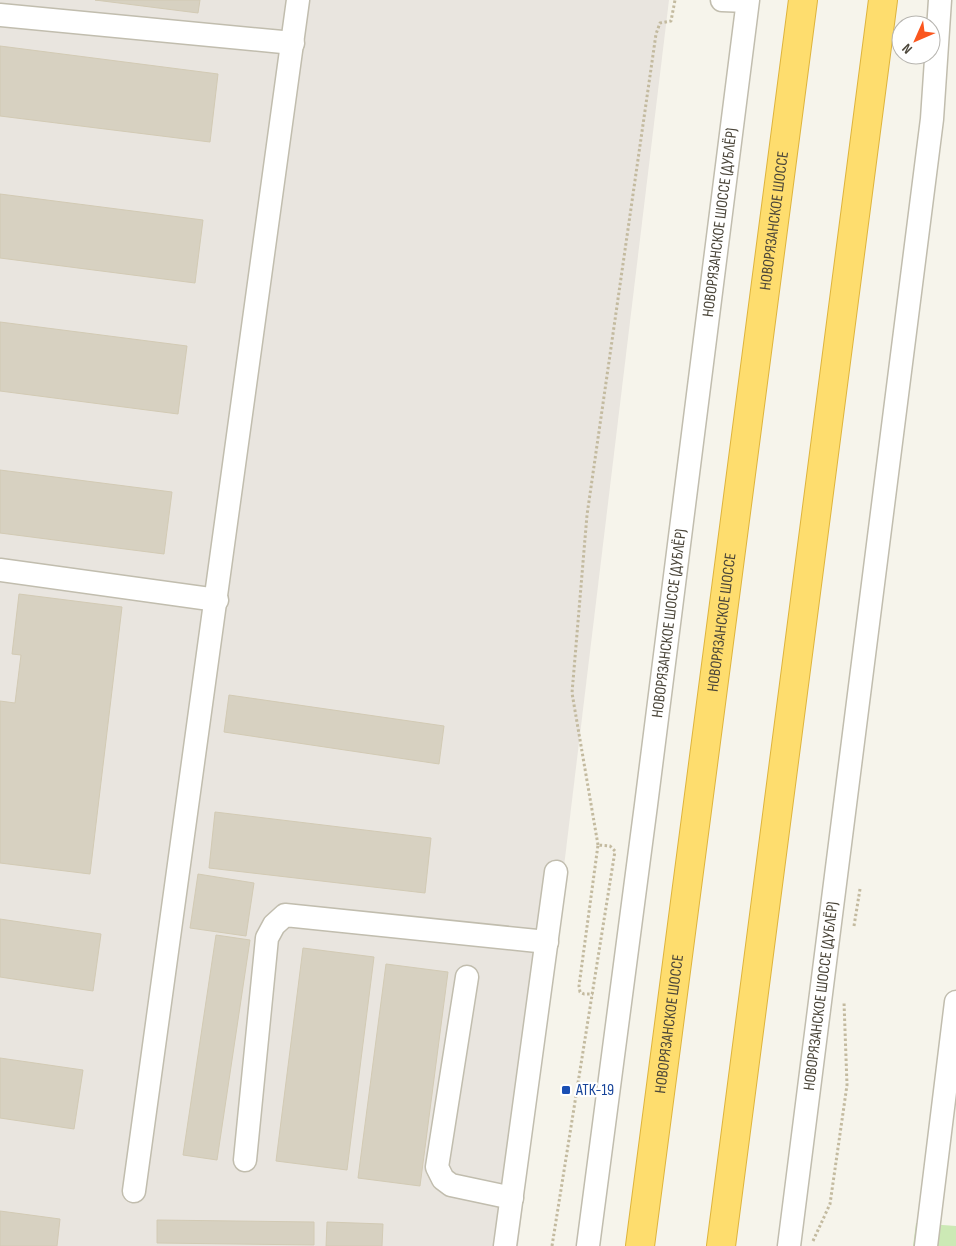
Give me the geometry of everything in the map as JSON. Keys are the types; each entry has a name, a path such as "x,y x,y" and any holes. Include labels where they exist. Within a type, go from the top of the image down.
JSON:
{"highway":[{"name":"НОВОРЯЗАНСКОЕ ШОССЕ","path":"640,1246 803,0"},
{"path":"721,1246 883,0"}],"street":[{"path":"134,1191 217,600 298,0"},
{"path":"722,0 748,1"},
{"name":"НОВОРЯЗАНСКОЕ ШОССЕ (ДУБЛЁР)","path":"789,1246 932,119 940,0"},
{"name":"НОВОРЯЗАНСКОЕ ШОССЕ (ДУБЛЁР)","path":"588,1246 645,815 748,1"},
{"path":"0,15 293,43"},
{"path":"0,570 217,600"},
{"path":"505,1246 556,872"},
{"path":"245,1160 267,938 274,925 285,915 547,942"},
{"path":"467,977 437,1167 443,1179 451,1185 512,1198"},
{"path":"926,1246 956,1002"}],"path":[{"path":"592,994 580,992 580,986 598,846 572,693 587,515 656,34 660,23 671,21 675,0"},
{"path":"552,1246 615,851 610,846 598,846"},
{"path":"853,932 860,889"},
{"path":"810,1246 830,1204 835,1172 847,1085 844,1000"}],"shaded area":[{"path":"0,0 669,0 518,1246 0,1246"}],"green space":[{"path":"916,1223 956,1226 956,1246 913,1246"}],"building":[{"path":"95,0 200,0 198,13"},
{"path":"0,46 218,74 210,142 0,116"},
{"path":"0,194 203,220 195,283 0,258"},
{"path":"0,322 187,346 178,414 0,391"},
{"path":"0,470 172,492 164,554 0,533"},
{"path":"19,594 122,607 90,874 0,863 0,701 15,703 21,655 12,654"},
{"path":"229,695 444,726 439,764 224,732"},
{"path":"215,812 431,838 425,893 209,868"},
{"path":"198,874 254,883 246,936 190,928"},
{"path":"0,919 101,934 93,991 0,977"},
{"path":"216,935 250,940 217,1160 183,1155"},
{"path":"303,948 374,957 347,1170 276,1161"},
{"path":"386,964 448,972 420,1186 358,1178"},
{"path":"0,1058 83,1070 74,1129 0,1118"},
{"path":"0,1211 60,1219 57,1246 0,1246"},
{"path":"157,1220 314,1222 314,1245 157,1243"},
{"path":"327,1222 383,1224 382,1246 326,1246"}],"place":[{"name":"АТК-19","path":"566,1090"}]}
